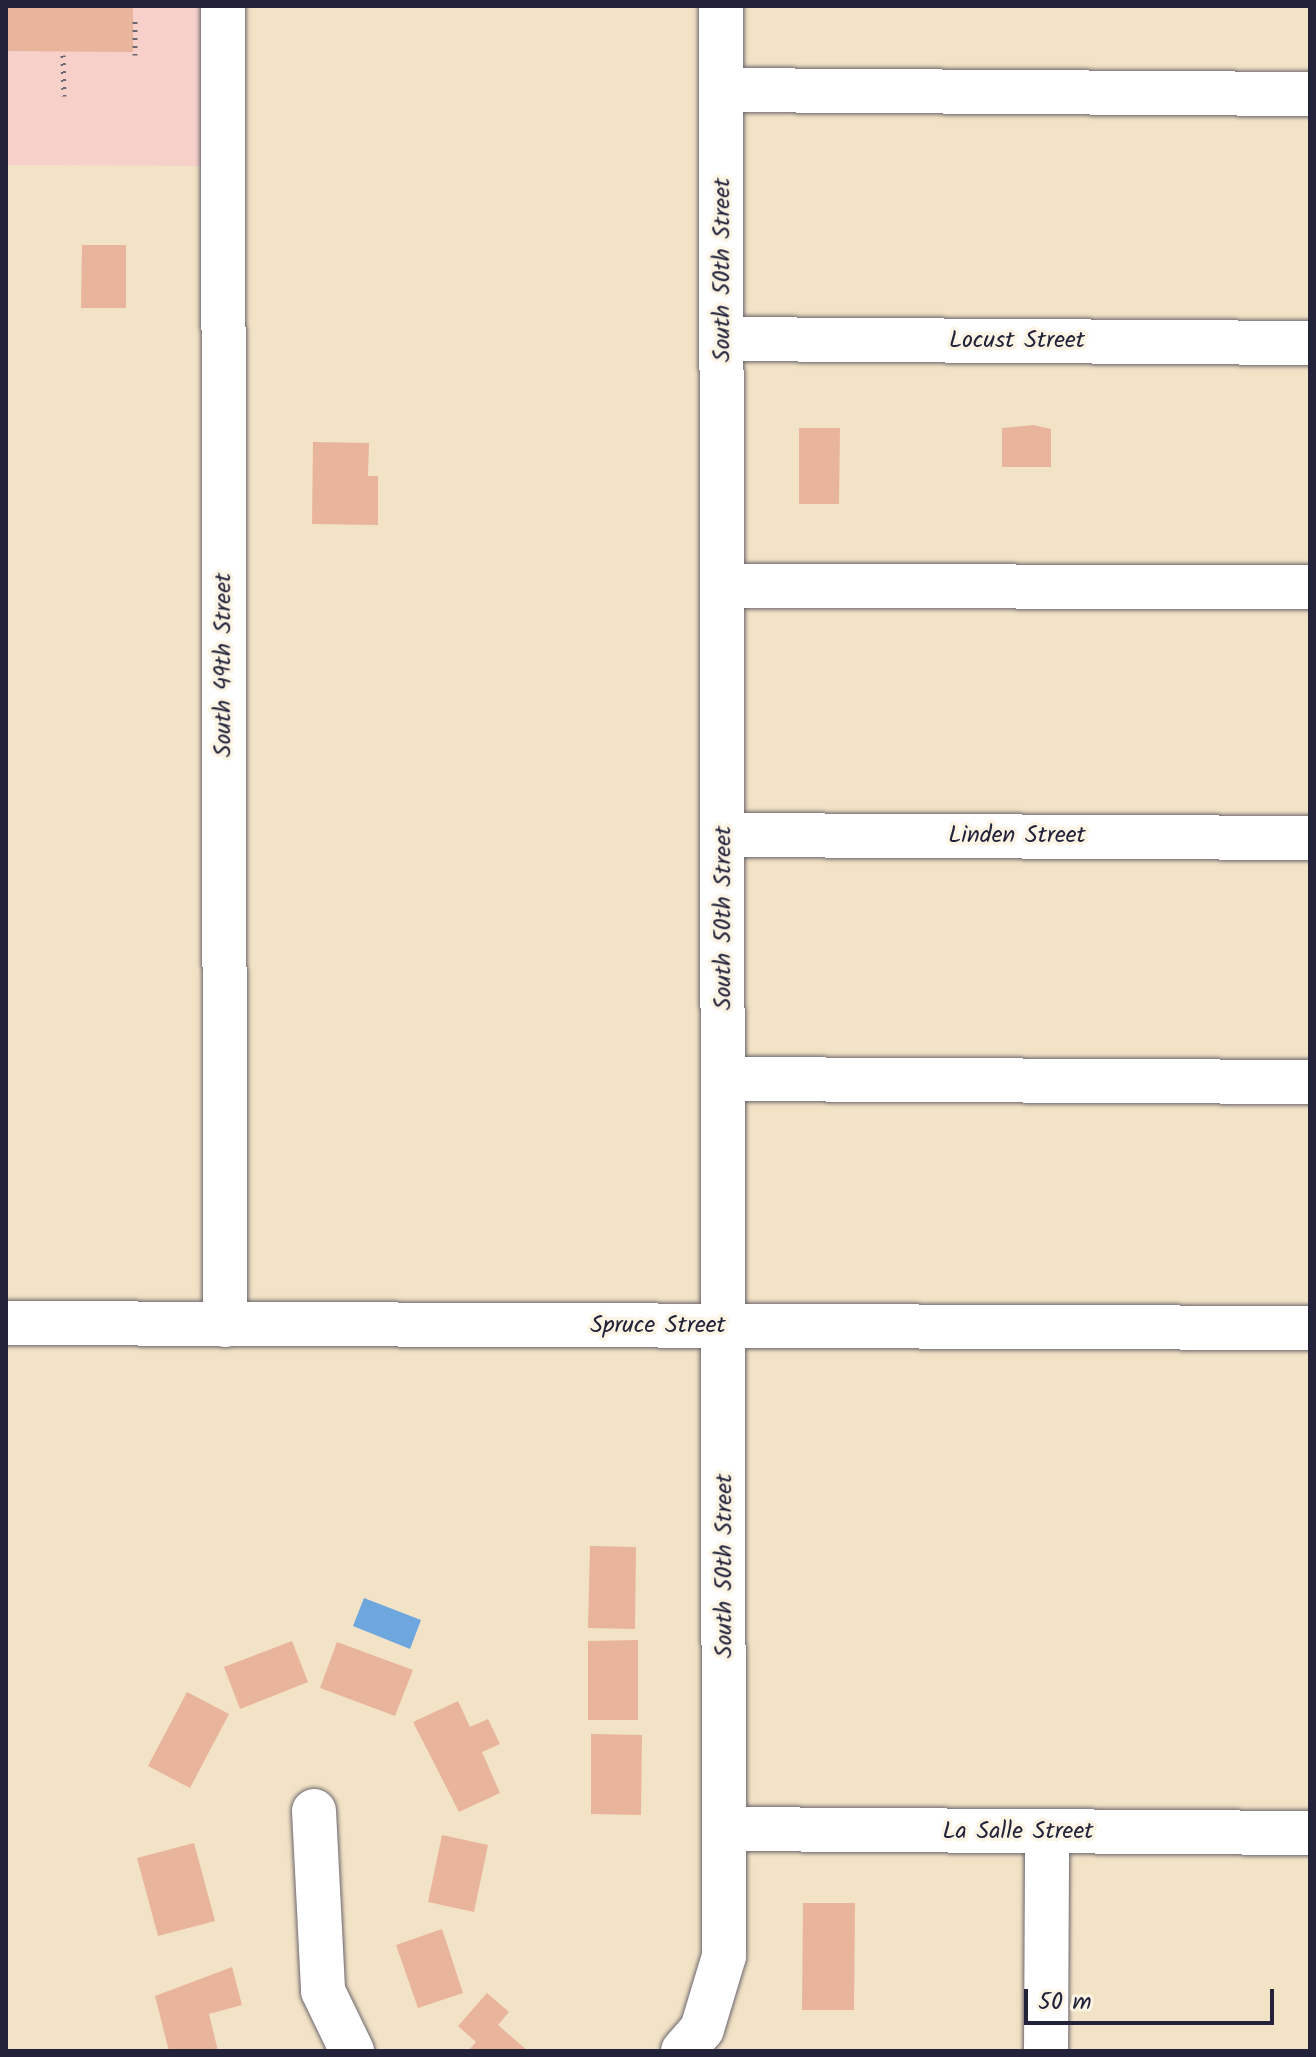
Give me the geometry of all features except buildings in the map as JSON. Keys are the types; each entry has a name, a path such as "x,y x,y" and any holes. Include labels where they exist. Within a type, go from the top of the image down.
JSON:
{"street":[{"name":"South 49th Street","path":"223,6 225,1325"},
{"name":"South 50th Street","path":"683,2051 702,2029 724,1956 721,6"},
{"path":"721,90 1310,94"},
{"name":"Locust Street","path":"723,339 1310,343"},
{"path":"724,586 1310,587"},
{"name":"Linden Street","path":"724,835 1310,838"},
{"path":"725,1079 1310,1082"},
{"name":"Spruce Street","path":"6,1323 1310,1328"},
{"path":"314,1811 323,1991 352,2051"},
{"name":"La Salle Street","path":"726,1829 1310,1833"},
{"path":"1046,2051 1047,1832"}],"path":[{"path":"135,17 135,55"},
{"path":"63,55 64,96"}],"shaded area":[{"path":"6,6 223,6 223,166 6,165"}],"water":[{"path":"364,1598 421,1620 410,1649 353,1626"}]}
